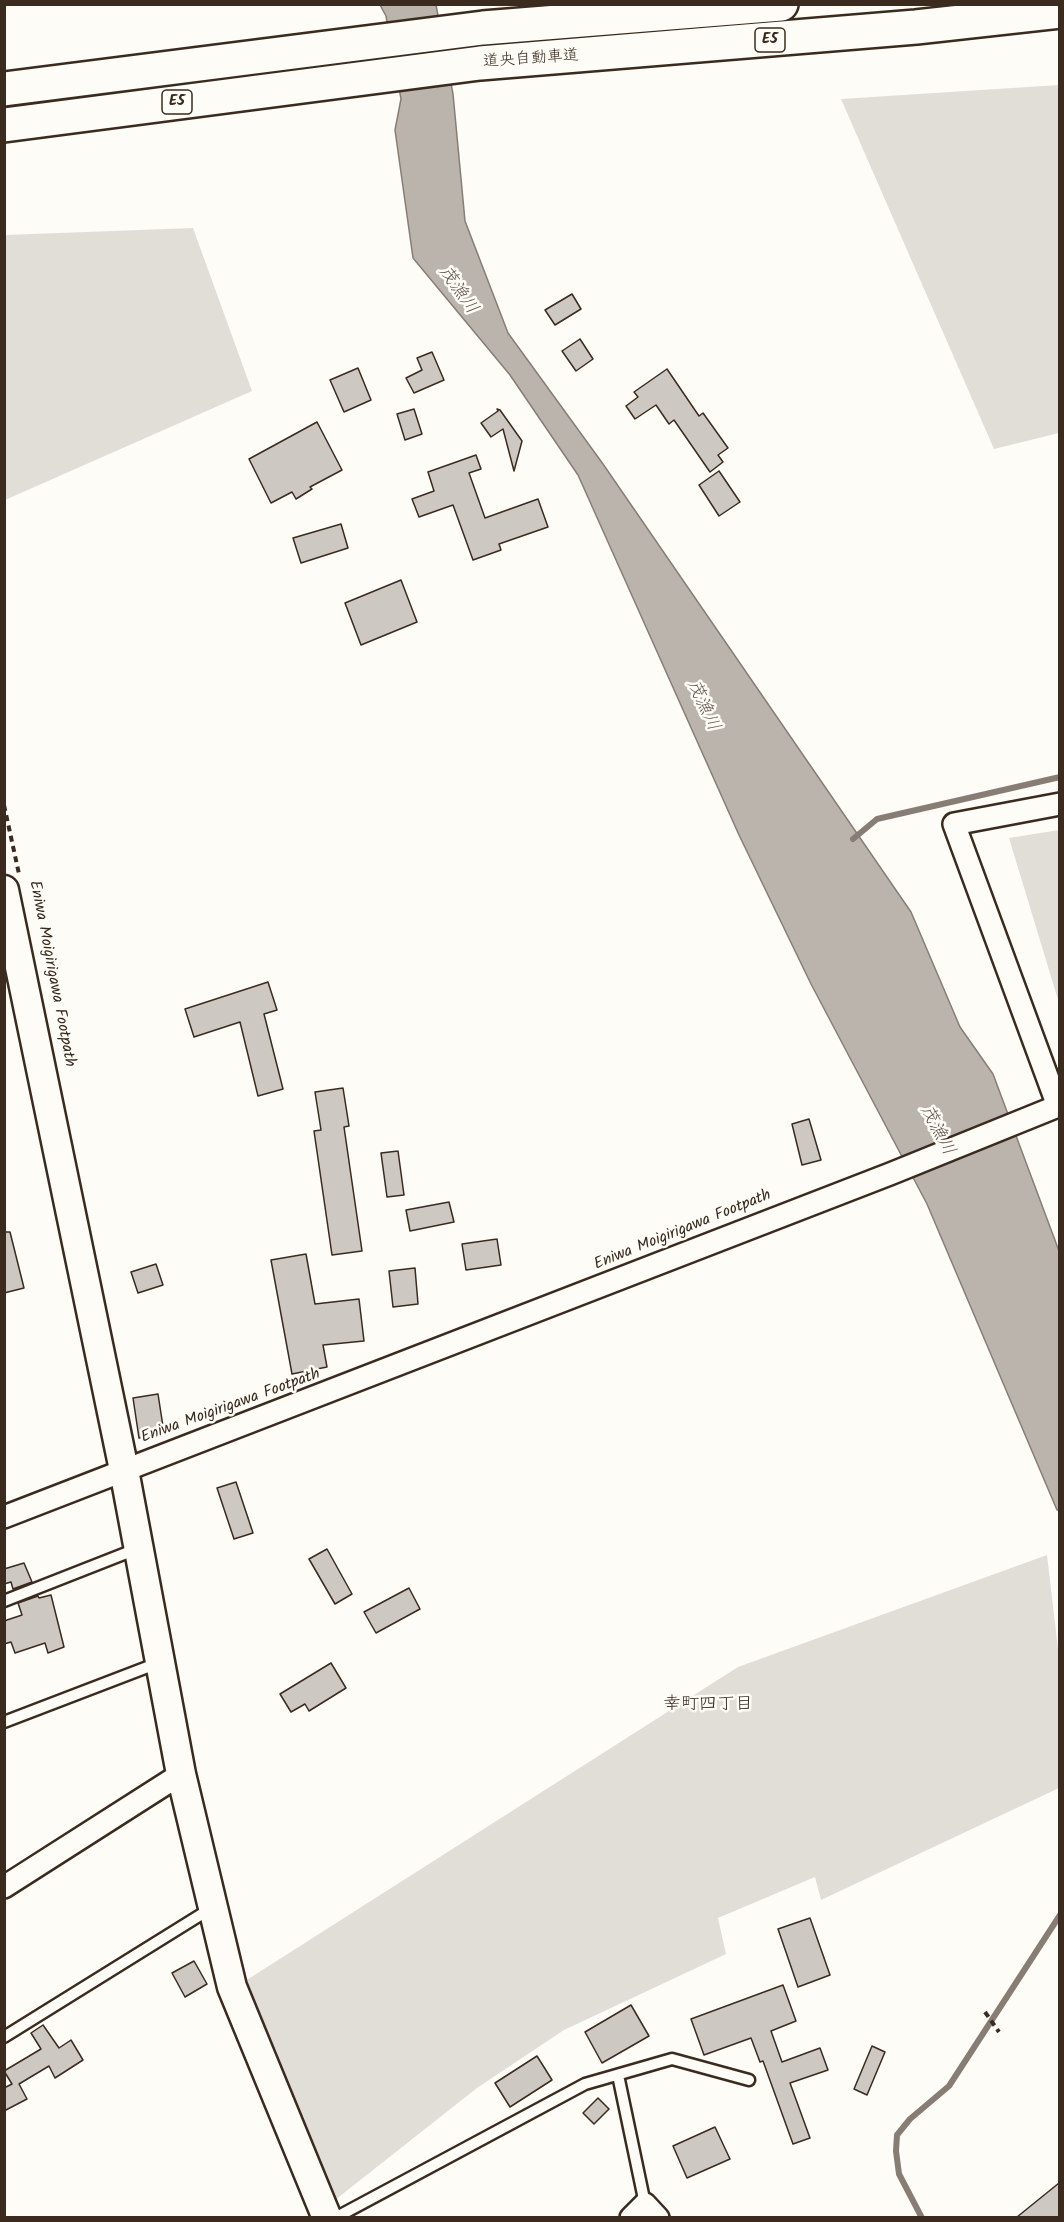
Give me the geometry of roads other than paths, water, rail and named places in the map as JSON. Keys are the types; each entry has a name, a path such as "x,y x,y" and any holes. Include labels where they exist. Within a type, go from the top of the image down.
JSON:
{"highway":[{"name":"E5","path":"4,90 483,28 781,4"},
{"name":"道央自動車道","path":"4,125 480,63 916,27 1059,11"}],"street":[{"path":"4,1517 890,1174 1058,1106 954,824 1059,804"},
{"path":"13,886 181,1774 232,1987 327,2217"},
{"path":"4,1887 181,1774"}],"lane":[{"path":"4,1601 139,1548"},
{"path":"4,1722 160,1662"},
{"path":"4,2037 213,1907"},
{"path":"335,2217 585,2084 672,2059 748,2080"},
{"path":"618,2075 644,2213"}],"water":[{"name":"茂漁川","path":"380,5 436,5 453,94 465,221 508,333 603,464 911,912 960,1027 993,1074 1059,1251 1060,1509 1057,1510 927,1204 811,984 739,835 578,475 510,375 413,258 395,130 401,99 386,16"}],"waterway":[{"path":"853,839 877,819 1060,777"},
{"path":"922,2218 899,2174 896,2151 897,2135 910,2119 949,2086 1060,1915"}],"district":[{"name":"幸町四丁目","path":"708,1706"}]}
